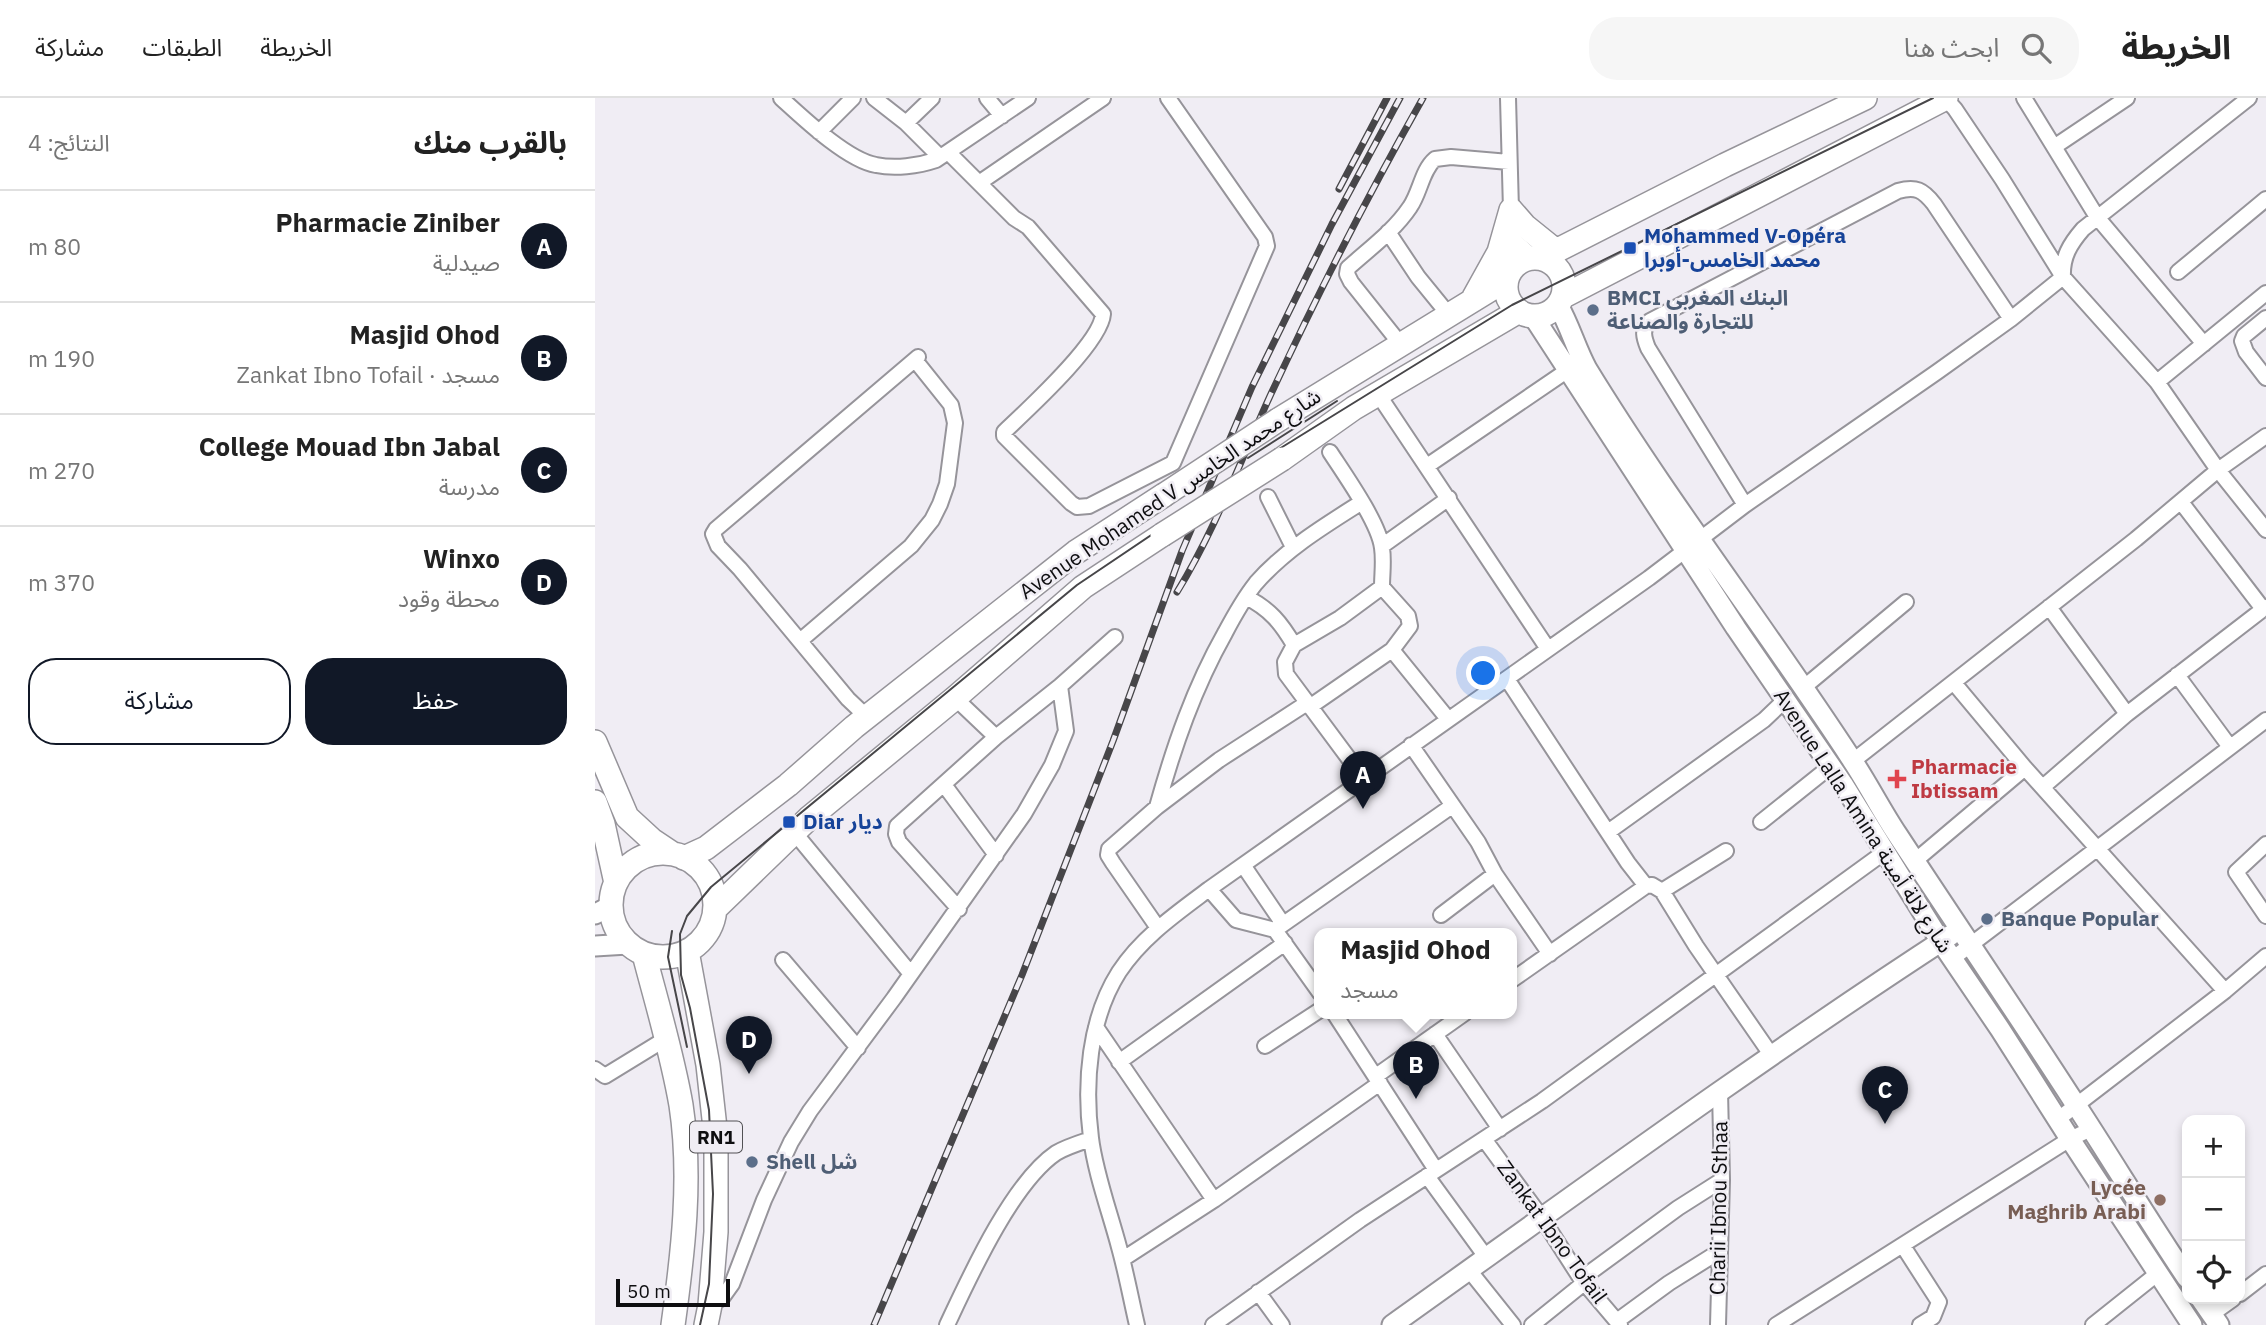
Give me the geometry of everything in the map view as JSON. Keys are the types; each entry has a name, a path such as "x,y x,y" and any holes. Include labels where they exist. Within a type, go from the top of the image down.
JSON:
{"main road":[{"name":"Avenue Mohamed V شارع محمد الخامس","path":"678,856 706,848 1076,552 1335,383 1402,346 1530,262 1725,164 1865,98"},
{"path":"1510,210 1525,226 1530,262 1508,297 1526,313 1551,312 1561,300 1945,98"},
{"path":"1472,301 1499,252 1510,210"},
{"path":"1530,262 1552,262 1560,270 1564,278 1561,300"},
{"name":"Avenue Mohamed V شارع محمد الخامس","path":"715,909 794,832 1083,587 1282,459 1322,428 1378,394 1526,313"},
{"path":"595,742 627,817 652,840 698,867 708,880 714,898 715,909 711,925 702,939 687,951 668,957 636,949"},
{"name":"RN1","path":"595,802 603,824 607,901 616,926 636,949 667,1038 681,1108 686,1180 673,1325"},
{"path":"607,901 628,867 642,858 657,854 678,856"},
{"name":"RN1","path":"687,951 715,1118 717,1219 708,1315"}],"street":[{"path":"781,98 819,132 862,160 875,165 921,165 944,155 1028,98"},
{"path":"819,132 853,98"},
{"path":"874,98 979,183 1014,218 1028,227 1103,314 1083,352 1004,432 1004,436 1077,507 1089,506 1174,463 1267,246 1265,237 1225,177 1168,98"},
{"path":"906,123 932,98"},
{"path":"987,98 1002,116"},
{"path":"979,183 1103,98"},
{"path":"1508,98 1510,210 1514,240 1530,262"},
{"path":"1945,98 2002,179 2063,277 2157,382 2218,470 2266,530"},
{"path":"2024,98 2097,217 2204,344"},
{"path":"2054,147 2127,98"},
{"path":"2063,277 2063,261 2069,246 2097,217 2249,98"},
{"path":"1402,346 1347,274 1348,268 1388,232 1412,205 1428,166 1434,159 1451,157 1509,162"},
{"path":"1745,505 1648,348 1644,329 1650,321 1910,188 1921,190 1934,204 2011,319"},
{"path":"2178,272 2266,199"},
{"path":"1388,232 1449,315"},
{"path":"1514,240 1530,262"},
{"path":"1137,1325 1123,1259 1091,1139 1089,1083 1096,1027 1105,999 1119,971 1158,928 1209,889 1649,578 1745,505 2011,319 2063,277"},
{"path":"2157,382 2266,293"},
{"name":"Avenue Lalla Amina شارع لالة أمينة","path":"1561,300 1585,365 1642,454 1785,700 1831,766 1952,959 2193,1325"},
{"name":"Avenue Lalla Amina شارع لالة أمينة","path":"1526,313 1647,487 1803,688 2182,1270"},
{"path":"2266,318 2244,336 2242,341 2246,352 2266,378"},
{"path":"801,640 911,546 932,520 940,504 947,484 955,424 951,405 917,358 779,473 713,533 718,546 801,640 848,699 868,718"},
{"path":"1427,466 1568,370"},
{"path":"1378,394 1548,649"},
{"path":"1853,761 2218,470 2266,436"},
{"path":"1158,928 1112,863 1108,853 1113,844 1219,760 1392,650 1411,622 1395,599 1382,587 1382,546 1361,502 1330,452"},
{"path":"1268,497 1293,547"},
{"path":"1382,546 1448,498"},
{"path":"1157,807 1173,748 1203,672 1246,597 1256,583 1293,547 1361,502"},
{"path":"2044,786 2127,714 2265,608 2181,502"},
{"path":"1364,779 1283,667 1294,645 1340,618 1382,587"},
{"path":"1246,597 1273,613 1294,645"},
{"path":"1803,688 1906,602"},
{"path":"2049,607 2127,714"},
{"path":"958,909 899,842 896,834 900,822 945,786 996,737 1060,686 1115,636"},
{"path":"1392,650 1448,719"},
{"path":"2177,676 2230,747"},
{"path":"1507,679 1628,863 1646,886"},
{"path":"1954,683 2025,768 2044,786 2225,991"},
{"path":"708,1315 732,1284 764,1200 791,1142 810,1111 858,1048 1024,814 1062,743 1066,724 1060,686"},
{"path":"955,698 996,737"},
{"path":"1608,832 1764,720 1785,700"},
{"path":"1952,959 2266,720"},
{"path":"1411,745 1550,954"},
{"path":"1761,822 1831,766"},
{"path":"1916,860 2025,768"},
{"path":"945,786 996,855"},
{"path":"1209,889 1236,920 1279,927 1452,806"},
{"path":"794,832 911,974"},
{"path":"2266,844 2236,874 2266,916"},
{"path":"1662,891 1727,851"},
{"path":"1213,1325 1431,1173 1500,1129 1886,851"},
{"path":"1243,865 1279,927 1285,943 1314,984"},
{"path":"1441,915 1495,874"},
{"path":"1517,977 1646,886 1652,885 1662,891 1772,1056"},
{"path":"1392,1325 1720,1091 1959,930"},
{"path":"1119,1062 1285,943"},
{"path":"595,946 636,949"},
{"path":"2057,1120 2225,991 2266,956"},
{"path":"783,960 858,1048"},
{"path":"1265,1046 1314,1014"},
{"path":"1338,1019 1486,1258"},
{"path":"1123,1259 1214,1200 1456,1019"},
{"path":"1096,1027 1214,1200"},
{"path":"1435,1034 1500,1129"},
{"path":"598,1076 667,1038"},
{"name":"Charii Ibnou Sthaa","path":"1717,1325 1722,1180 1720,1091"},
{"path":"1776,1325 2070,1139 2091,1129"},
{"path":"947,1325 1018,1190 1057,1152 1091,1139"},
{"name":"Zankat Ibno Tofail","path":"1484,1139 1542,1218 1583,1281 1618,1323"},
{"path":"1532,1325 1583,1281 1678,1208 1722,1180"},
{"path":"1903,1246 1938,1300 1936,1313 1920,1325"},
{"path":"1618,1323 1669,1283 1720,1251"},
{"path":"1469,1270 1513,1325"},
{"path":"2093,1325 2157,1273"},
{"path":"2245,1290 2266,1274"},
{"path":"1258,1292 1282,1325"}],"tram line":[{"path":"700,1325 709,1284 713,1194 709,1110 690,1008 681,975 680,934 687,916 711,887 1077,585 1279,449 1512,305 1933,98"},
{"path":"1248,458 1337,401"},
{"path":"672,931 668,957 687,1047"}],"railway":[{"path":"1339,189 1387,98"},
{"path":"874,1325 1022,975 1113,741 1182,551 1252,387 1332,224 1400,98"},
{"path":"1177,592 1215,520 1270,396 1325,283 1423,98"}],"place":[{"name":"Mohammed V-Opéra محمد الخامس-أوبرا","path":"1630,248"},
{"name":"BMCI البنك المغربي للتجارة والصناعة","path":"1593,310"},
{"name":"Pharmacie Ibtissam","path":"1897,779"},
{"name":"Pharmacie Ziniber","path":"1363,809"},
{"name":"Diar ديار","path":"789,822"},
{"name":"Banque Popular","path":"1987,919"},
{"name":"Winxo","path":"749,1074"},
{"name":"Masjid Ohod","path":"1416,1099"},
{"name":"College Mouad Ibn Jabal","path":"1885,1124"},
{"name":"Shell شل","path":"752,1162"},
{"name":"Lycée Maghrib Arabi","path":"2160,1200"}]}
